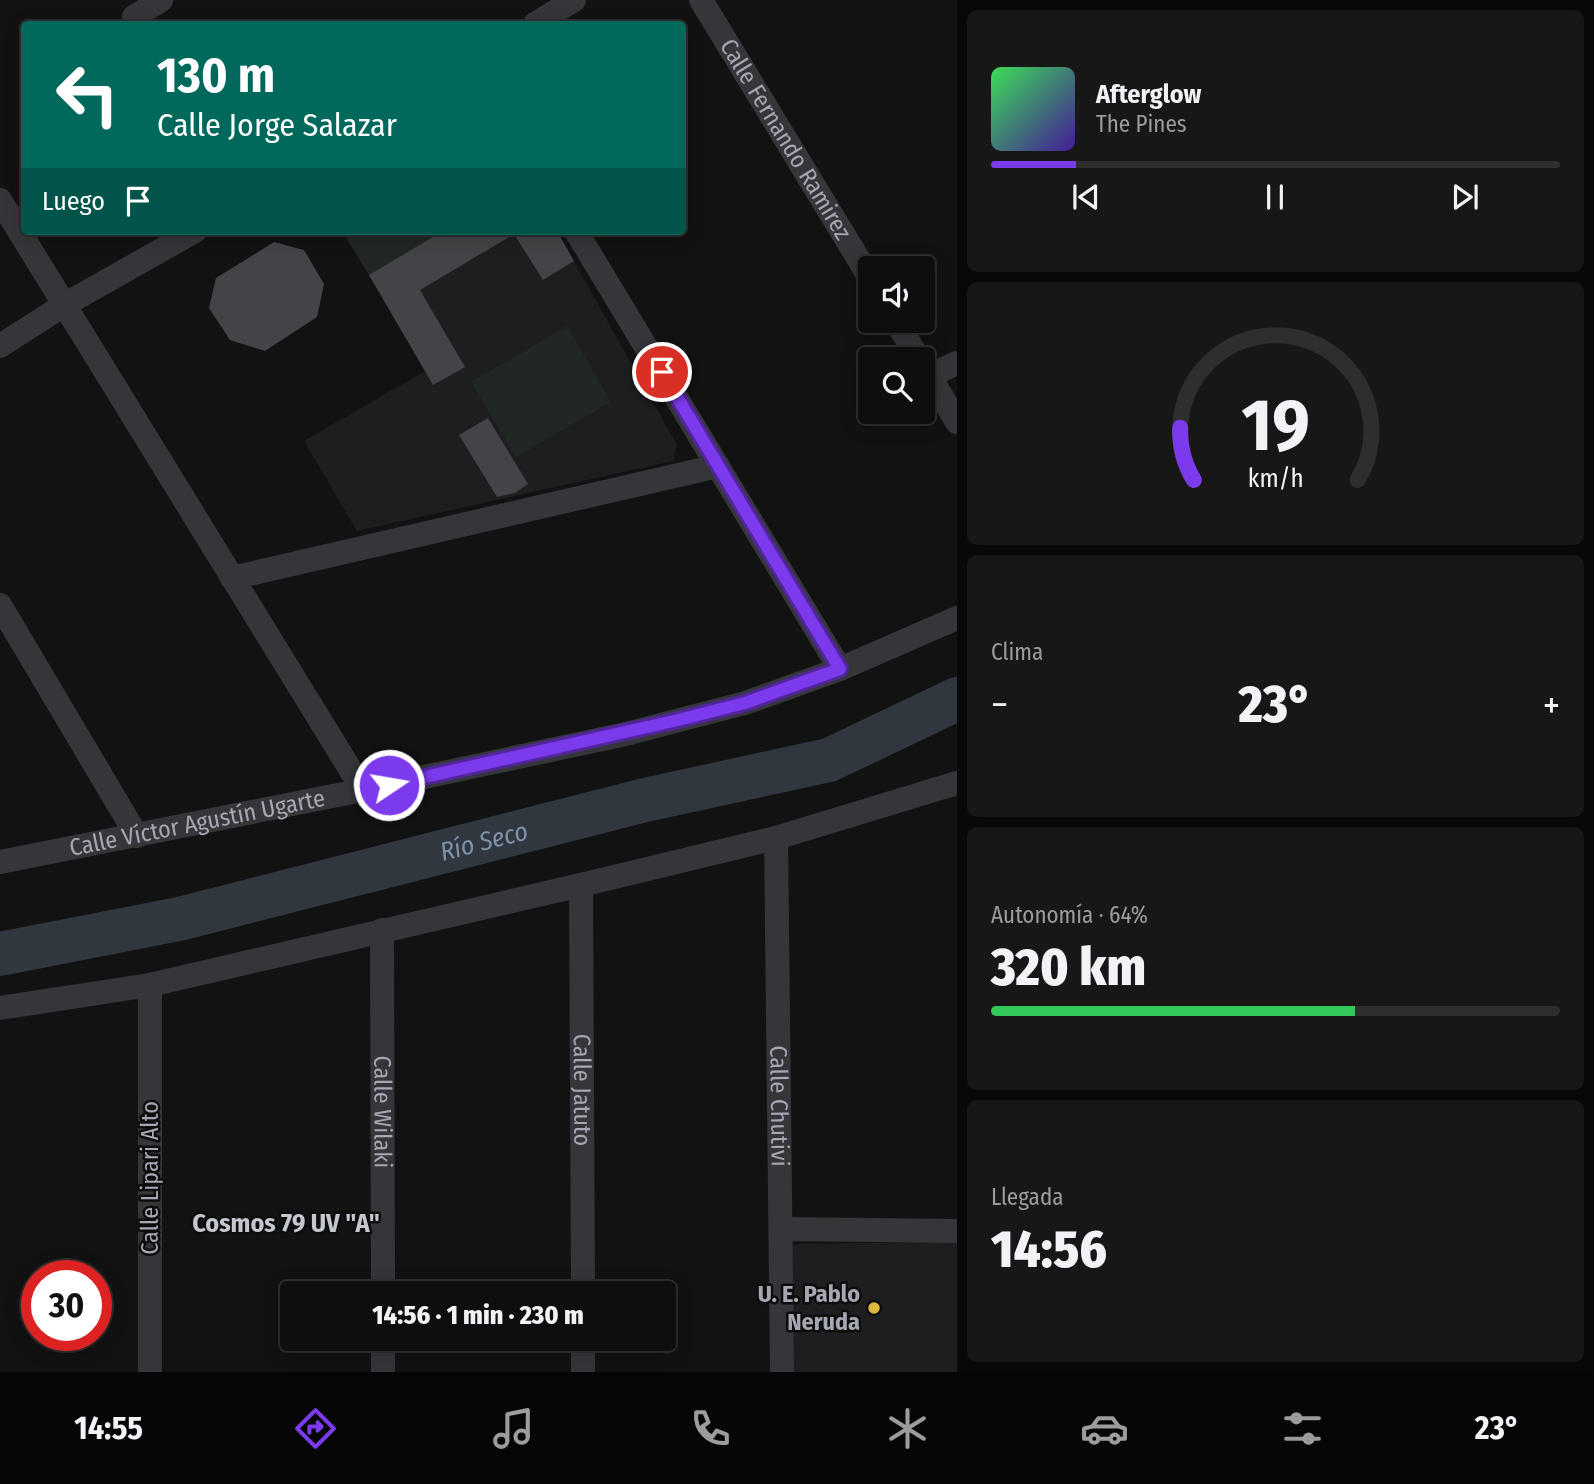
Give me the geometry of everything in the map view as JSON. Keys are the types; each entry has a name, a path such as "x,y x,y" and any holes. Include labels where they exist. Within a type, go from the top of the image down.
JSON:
{"street":[{"path":"132,14 161,0"},
{"path":"540,21 574,0"},
{"name":"Calle Fernando Ramirez","path":"701,0 858,258"},
{"path":"0,200 21,234"},
{"path":"21,235 363,790"},
{"path":"0,346 64,305 188,235"},
{"path":"578,235 840,669"},
{"path":"935,365 957,363"},
{"path":"935,386 957,422"},
{"path":"232,578 718,467"},
{"path":"0,606 137,835"},
{"name":"Calle Víctor Agustín Ugarte","path":"0,862 363,790 639,730 745,703 840,669 957,618"},
{"path":"0,1008 150,985 581,885 776,838 957,783"},
{"name":"Calle Chutivi","path":"776,838 782,1372"},
{"name":"Calle Jatuto","path":"581,885 583,1281"},
{"name":"Calle Wilaki","path":"382,930 383,1281"},
{"name":"Calle Lipari Alto","path":"150,985 150,1372"},
{"path":"780,1230 957,1231"},
{"path":"383,1351 383,1372"},
{"path":"583,1351 583,1372"}],"shaded area":[{"path":"344,235 436,235 369,275"},
{"path":"436,235 559,235 677,445 673,461 357,531 304,441 425,371 369,275"},
{"path":"567,326 611,402 516,457 471,382"},
{"name":"U. E. Pablo Neruda","path":"957,1242 957,1372 793,1372 791,1244"}],"building":[{"path":"436,235 512,235 420,290 465,367 433,385 369,275"},
{"path":"515,235 559,235 574,261 543,280"},
{"path":"274,242 304,250 324,284 317,317 265,351 230,340 209,308 216,278"},
{"path":"488,418 528,484 515,493 497,497 459,435"}],"waterway":[{"name":"Río Seco","path":"0,954 179,919 645,800 829,760 957,699"}],"place":[{"name":"U. E. Pablo Neruda","path":"874,1308"}],"district":[{"name":"Cosmos 79 UV \"A\"","path":"286,1223"}],"route":[{"path":"389,785 626,734 745,703 840,669 662,372"}]}
